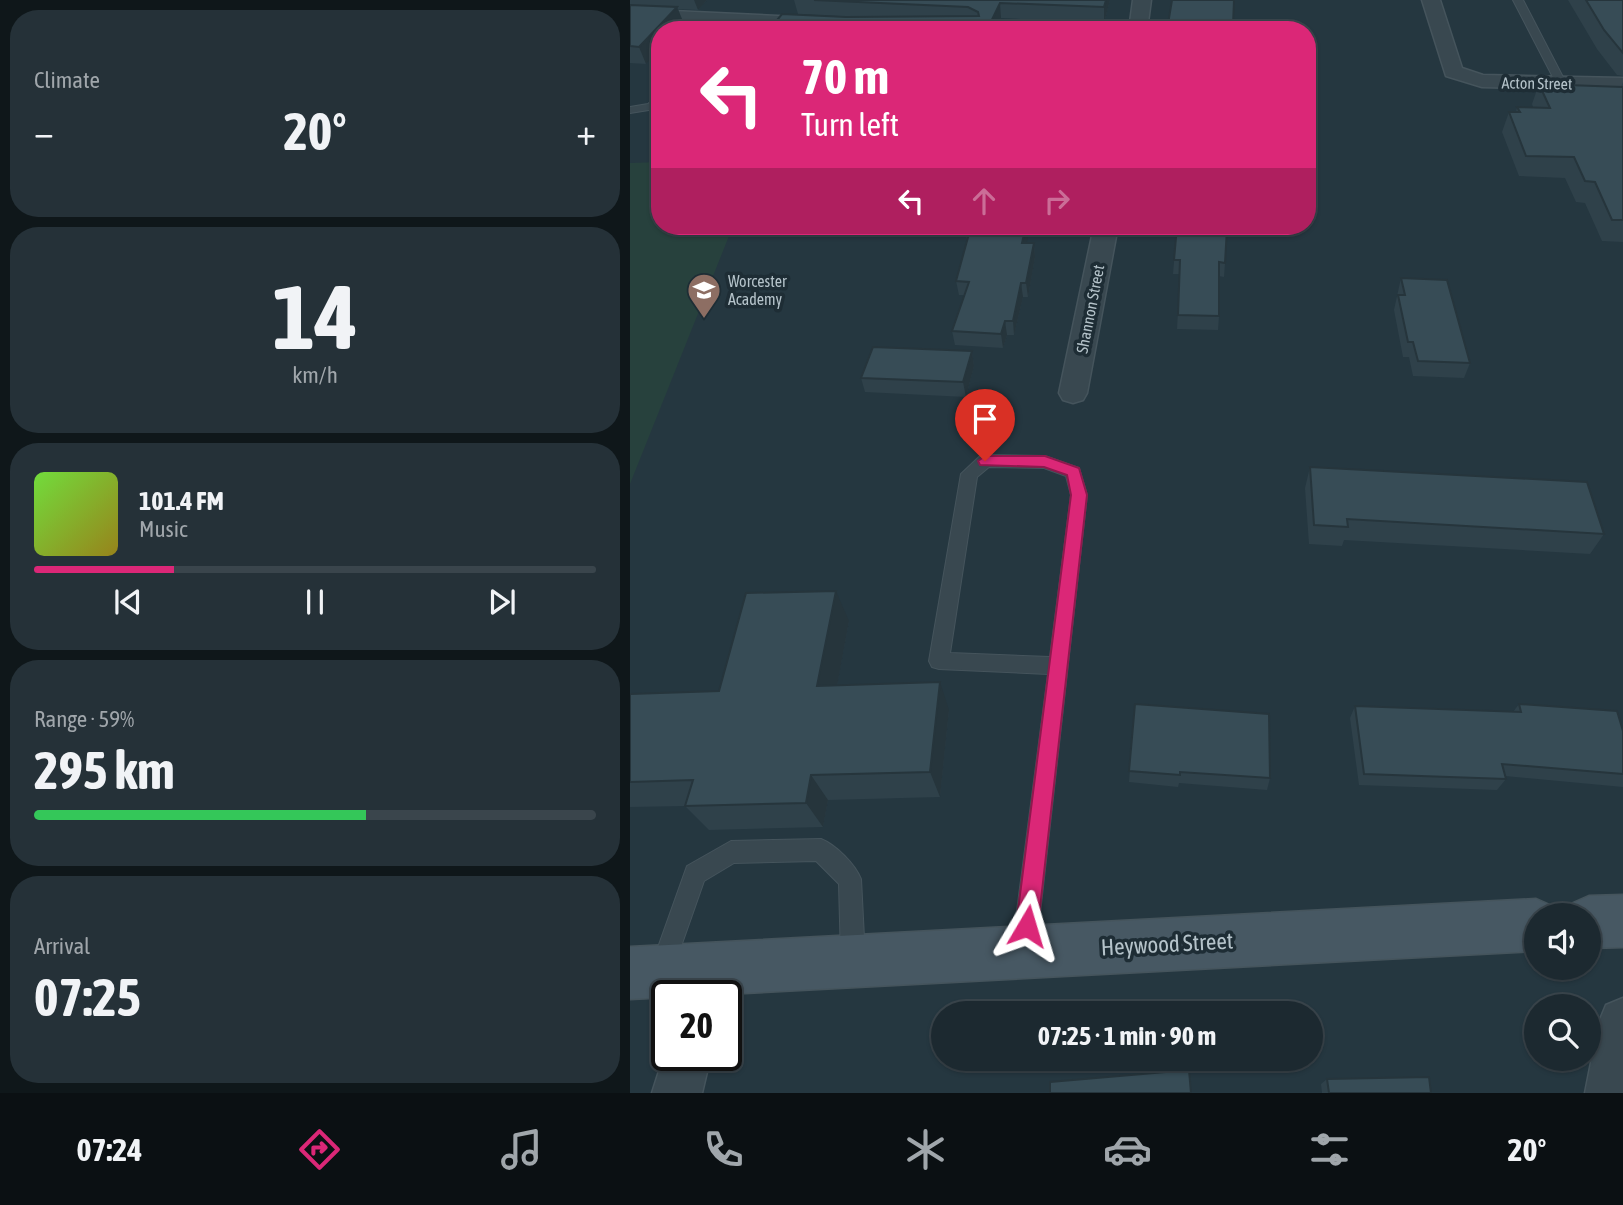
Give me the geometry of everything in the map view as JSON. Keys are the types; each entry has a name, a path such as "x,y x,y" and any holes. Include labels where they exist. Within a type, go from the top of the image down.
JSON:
{"street":[{"path":"1139,21 1142,0"},
{"name":"Acton Street","path":"1431,0 1453,72 1482,81 1623,84"},
{"path":"630,14 695,21"},
{"name":"Shannon Street","path":"1073,393 1105,235"},
{"path":"1601,922 1623,921"},
{"name":"Heywood Street","path":"676,977 853,961 1524,926"},
{"path":"1610,1093 1623,1022"},
{"path":"677,1093 683,1071"}],"lane":[{"path":"1518,0 1561,83"},
{"path":"630,110 651,107"},
{"path":"1024,952 1079,495 1073,472 1045,462 985,461 969,474 939,661 1058,666"},
{"path":"676,977 695,874 732,852 821,850 850,879 853,961"}],"green space":[{"path":"651,162 651,235 729,235 630,484 630,163"}],"building":[{"path":"814,0 1106,0 1104,7 1000,3 991,21 776,21 782,14 846,17 979,16 978,12 968,7"},
{"path":"1172,0 1234,0 1233,21 1168,21"},
{"path":"1586,0 1623,0 1623,53 1604,30"},
{"path":"630,5 677,7 664,21 651,21 651,34 639,47 630,46"},
{"path":"1539,84 1623,87 1623,220 1612,220 1595,182 1585,181 1574,157 1526,156 1509,112 1520,112 1517,107 1550,108"},
{"path":"969,235 1024,235 1022,243 1034,243 1026,283 1021,283 1013,321 1005,321 1001,334 952,331 969,282 956,281"},
{"path":"1176,235 1227,235 1225,263 1219,262 1219,316 1178,315 1180,260 1174,260"},
{"path":"1401,278 1447,280 1470,363 1418,361 1413,342 1408,342 1398,295 1405,295"},
{"path":"873,347 972,351 963,382 861,378"},
{"path":"1310,467 1587,482 1604,534 1347,519 1348,527 1314,525"},
{"path":"836,591 817,686 940,682 930,772 811,775 806,803 685,806 693,780 630,782 630,694 719,691 746,593"},
{"path":"1135,704 1269,714 1270,778 1129,771"},
{"path":"1519,704 1617,711 1623,731 1623,774 1502,764 1506,779 1364,774 1355,706 1521,712"},
{"path":"1189,1071 1191,1093 1050,1093 1050,1082"},
{"path":"1429,1077 1431,1093 1329,1093 1327,1079"}],"place":[{"name":"Worcester Academy","path":"704,320"}],"route":[{"path":"985,461 1045,462 1073,472 1079,495 1027,926"}]}
